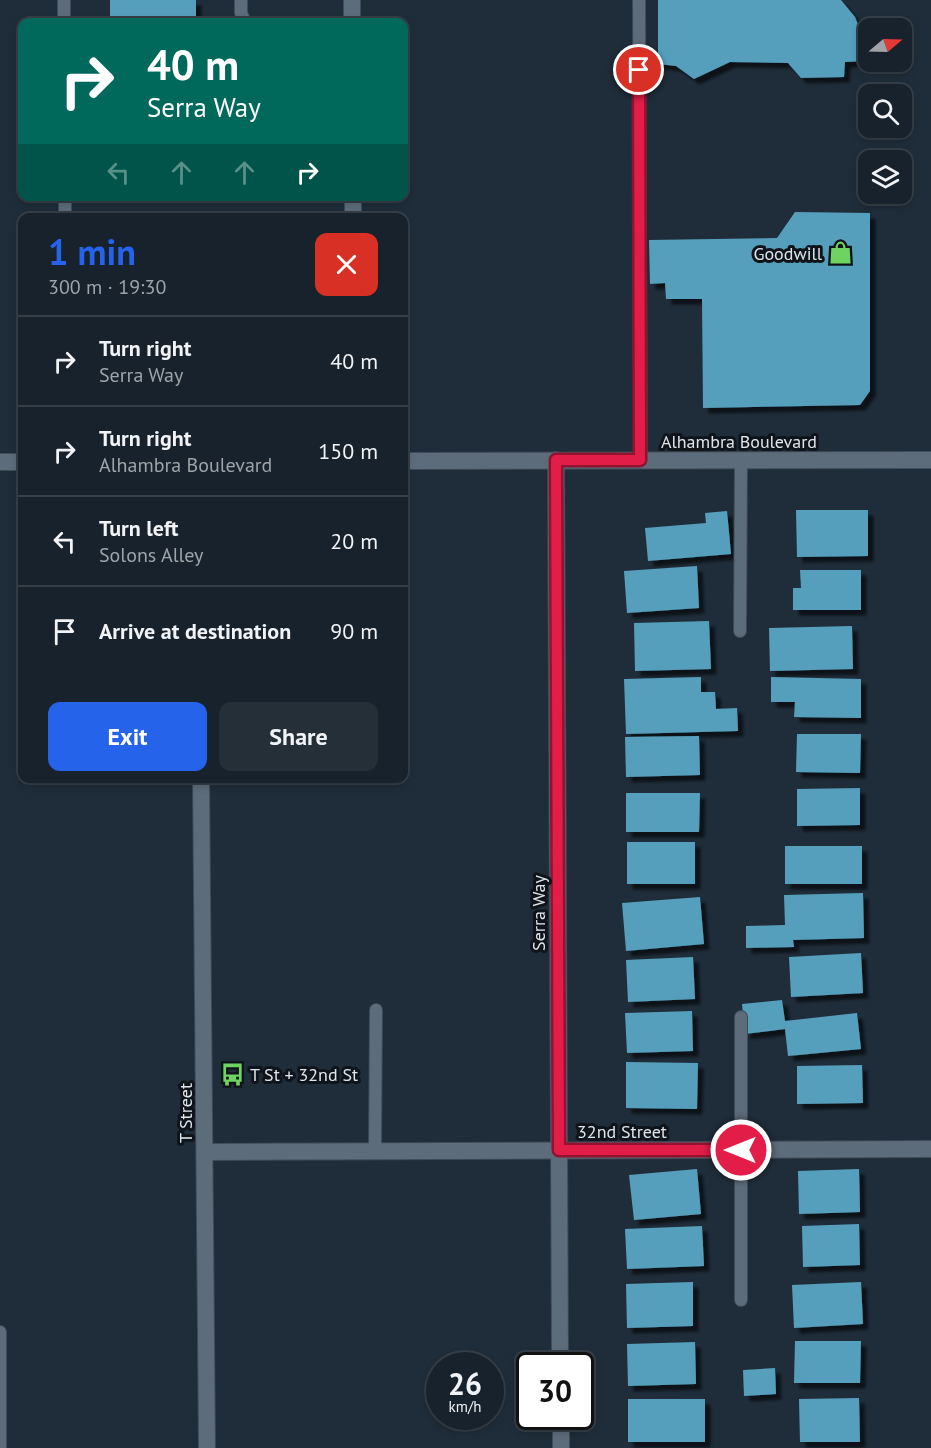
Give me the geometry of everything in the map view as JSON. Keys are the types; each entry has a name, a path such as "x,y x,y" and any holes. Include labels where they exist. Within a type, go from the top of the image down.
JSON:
{"street":[{"path":"351,0 352,18"},
{"name":"Alhambra Boulevard","path":"408,460 931,460"},
{"name":"Serra Way","path":"556,460 560,1352"},
{"path":"0,462 18,462"},
{"name":"T Street","path":"201,783 207,1448"},
{"name":"32nd Street","path":"205,1152 931,1149"},
{"path":"561,1430 561,1448"}],"lane":[{"path":"64,0 64,18"},
{"path":"241,0 243,18"},
{"path":"639,0 640,460"},
{"path":"740,632 741,460"},
{"path":"375,1151 376,1010"},
{"path":"741,1017 741,1300"},
{"path":"0,1332 0,1448"}],"building":[{"path":"110,0 196,0 196,18 110,18"},
{"path":"658,0 841,0 858,24 858,61 845,62 844,77 801,78 788,63 730,62 694,79 676,66 658,64"},
{"path":"795,212 870,213 870,391 860,405 703,408 702,299 666,299 665,283 650,284 649,240 777,238"},
{"path":"796,510 868,510 868,556 797,557"},
{"path":"727,511 731,554 648,561 645,528 706,523 705,513"},
{"path":"697,566 699,608 627,613 624,571"},
{"path":"800,570 861,570 861,610 793,610 793,588 801,588"},
{"path":"709,621 711,669 635,671 634,623"},
{"path":"852,626 853,669 770,671 769,628"},
{"path":"701,677 701,692 715,692 716,709 737,708 738,731 626,734 624,679"},
{"path":"771,677 861,679 861,718 794,717 795,702 771,702"},
{"path":"797,734 861,734 860,773 796,772"},
{"path":"699,736 700,775 626,777 625,737"},
{"path":"860,788 860,825 797,826 797,789"},
{"path":"626,793 700,793 699,832 626,832"},
{"path":"627,842 695,842 695,884 627,884"},
{"path":"785,846 862,846 862,884 785,884"},
{"path":"863,893 864,938 793,940 794,947 746,948 746,926 785,925 784,895"},
{"path":"700,897 704,944 626,951 622,903"},
{"path":"861,953 863,993 791,997 789,957"},
{"path":"693,957 695,999 628,1002 626,960"},
{"path":"782,1000 785,1021 857,1013 861,1049 788,1056 785,1029 745,1034 742,1004"},
{"path":"692,1011 693,1051 627,1053 625,1013"},
{"path":"626,1062 698,1063 697,1109 626,1108"},
{"path":"862,1065 863,1103 797,1104 797,1066"},
{"path":"697,1169 701,1214 634,1220 629,1175"},
{"path":"859,1169 860,1212 799,1214 798,1171"},
{"path":"859,1224 860,1265 803,1267 802,1226"},
{"path":"702,1226 704,1266 627,1269 625,1229"},
{"path":"693,1282 693,1326 627,1328 626,1284"},
{"path":"861,1282 863,1324 794,1328 792,1285"},
{"path":"795,1341 861,1341 860,1383 794,1383"},
{"path":"695,1342 696,1384 628,1386 627,1344"},
{"path":"775,1368 776,1394 744,1396 743,1370"},
{"path":"859,1398 860,1442 800,1442 799,1399"},
{"path":"628,1399 705,1399 705,1442 628,1442"}],"place":[{"name":"Goodwill","path":"840,253"},
{"name":"T St + 32nd St","path":"232,1074"}],"route":[{"path":"639,70 640,460 556,460 559,1150 741,1150"}]}
